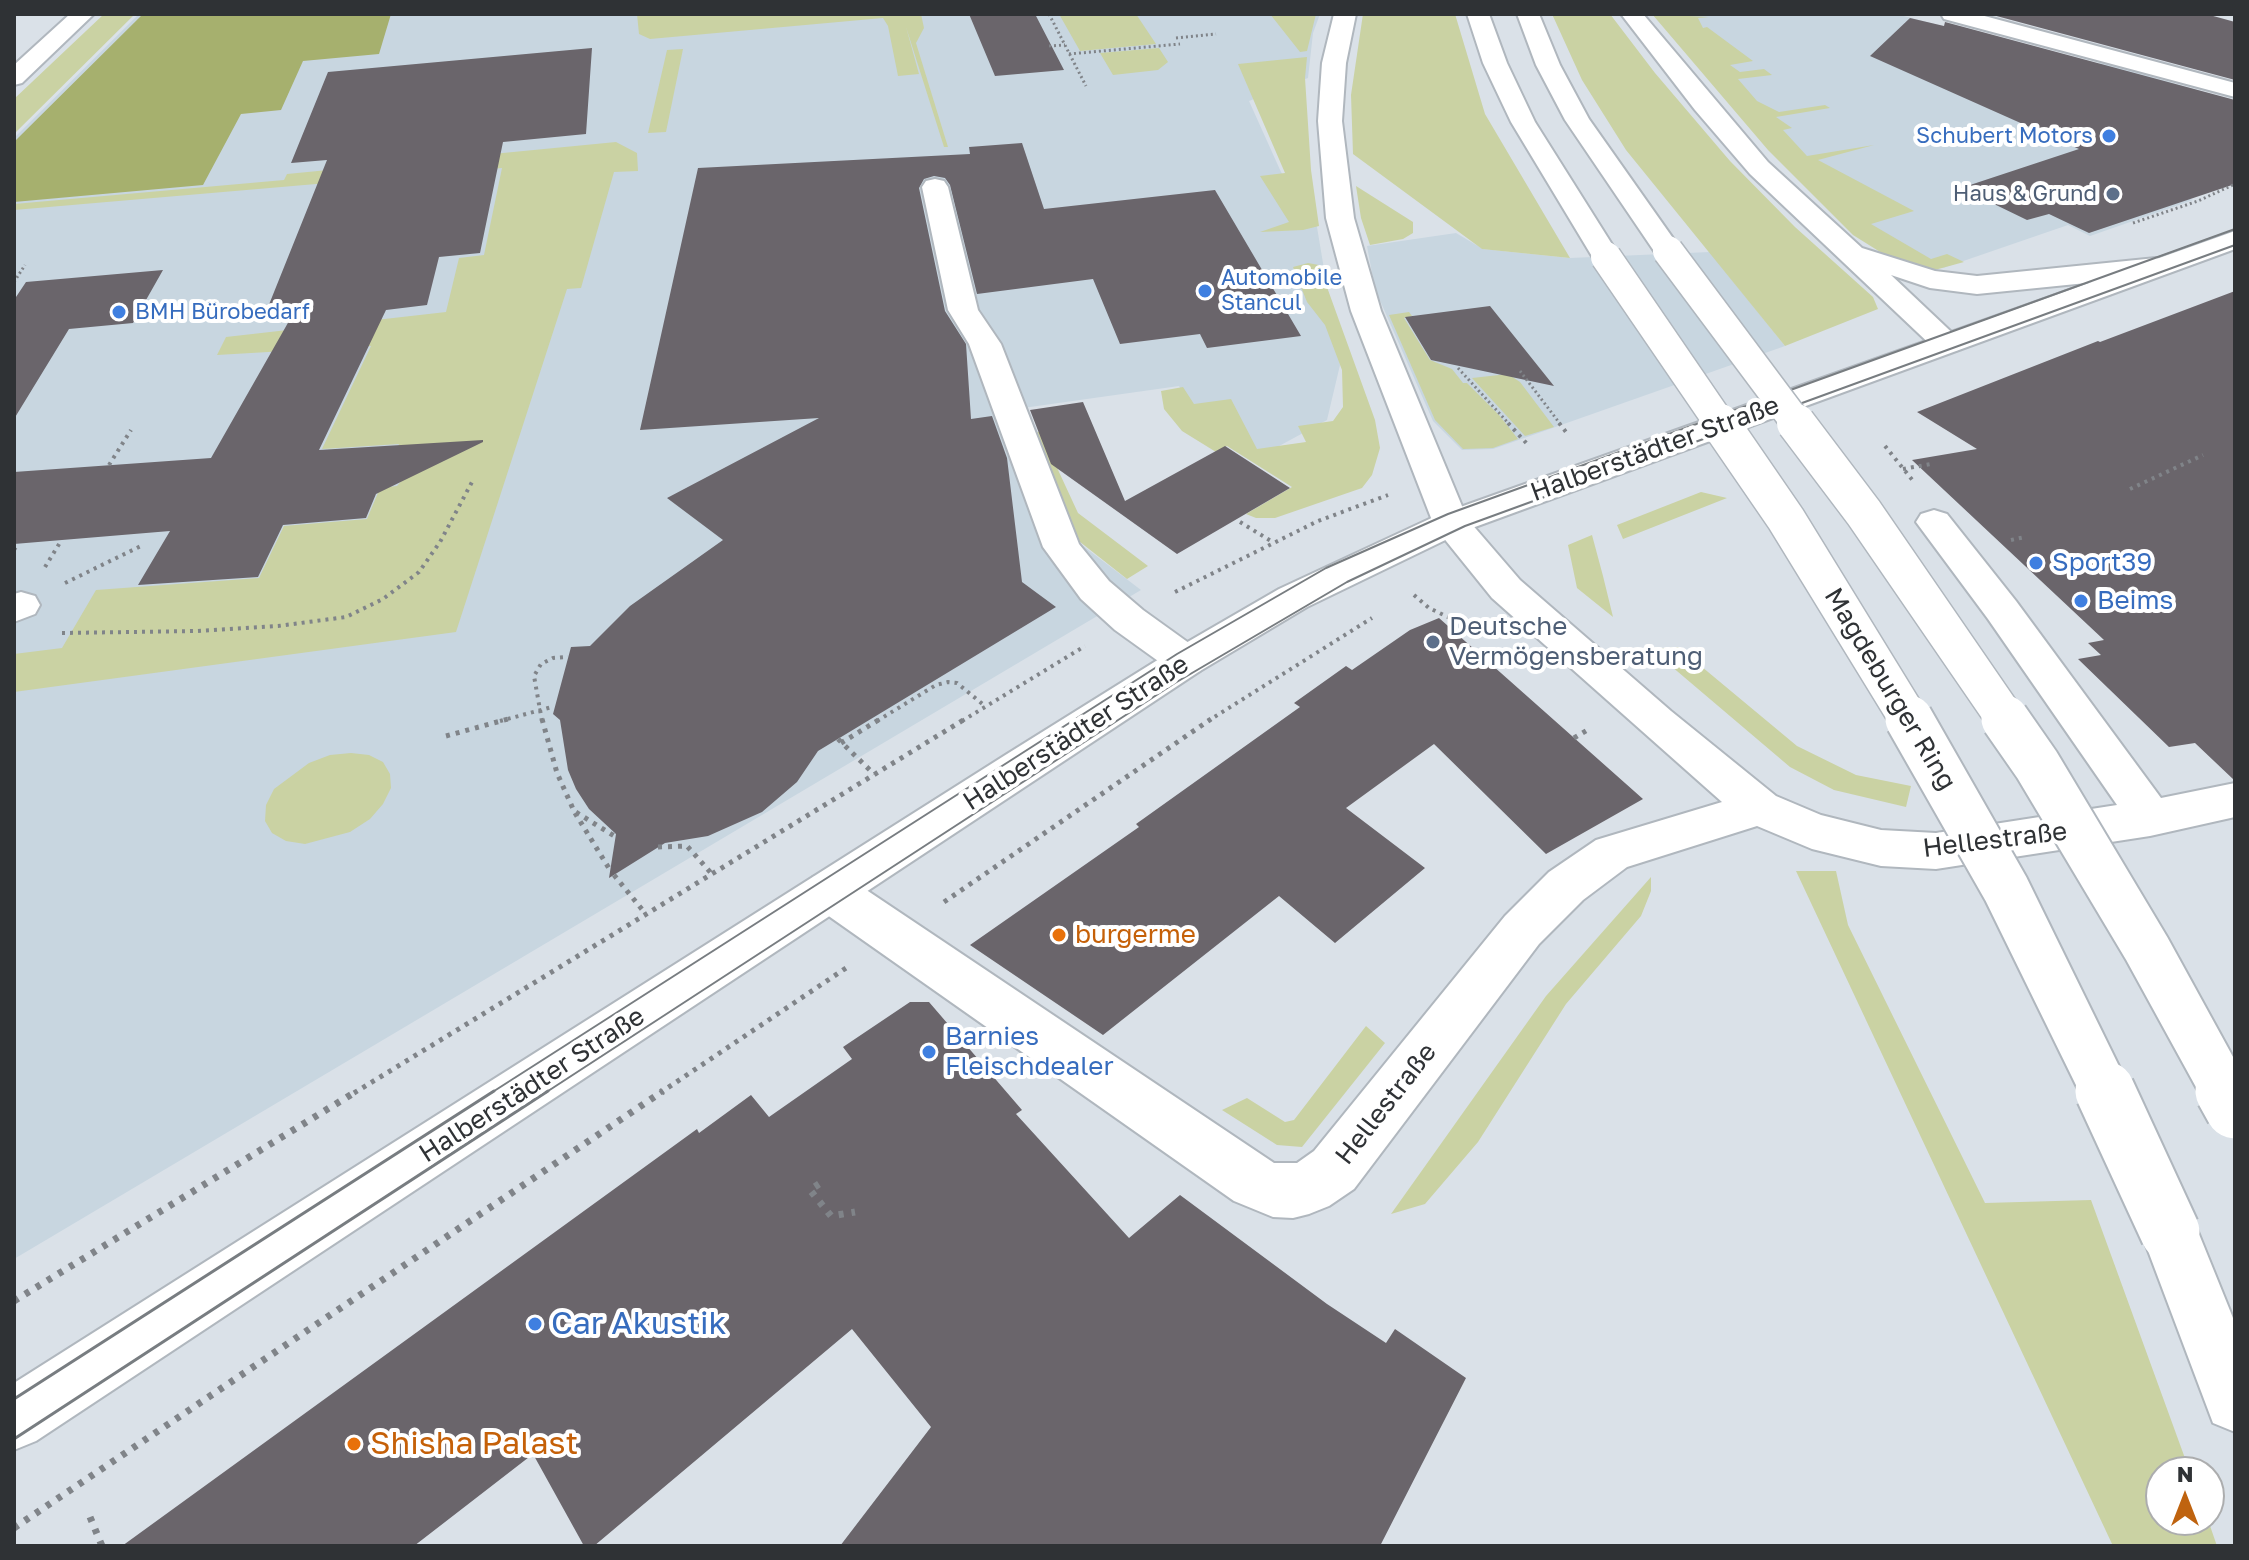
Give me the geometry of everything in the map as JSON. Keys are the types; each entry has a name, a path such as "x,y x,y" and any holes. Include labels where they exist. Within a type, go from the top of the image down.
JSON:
{"main road":[{"path":"14,78 83,14"},
{"name":"Hellestraße","path":"1345,14 1334,63 1330,121 1333,172 1345,241 1366,311 1451,523 1506,589 1656,722 1760,808 1784,821 1847,842 1910,851 1936,851 2150,818 2235,800"},
{"name":"Magdeburger Ring","path":"1478,14 1485,40 1512,101 1570,204 1786,519 1939,768 2006,889 2069,1015 2170,1232 2235,1401"},
{"path":"1528,14 1543,54 1577,120 1668,251 1864,513 2037,765 2147,949 2235,1109"},
{"path":"1632,14 1728,134 1837,243 1947,343"},
{"path":"1952,14 2235,90"},
{"path":"935,187 963,310 985,344 1062,547 1095,590 1129,620 1186,661"},
{"name":"Halberstädter Straße","path":"14,1419 1186,661 1331,578 1451,523 2235,239"},
{"path":"1837,243 1892,268 1961,284 2073,277 2156,267"},
{"path":"1934,522 2011,622 2150,818"},
{"name":"Hellestraße","path":"830,891 1254,1182 1273,1190 1293,1191 1309,1187 1334,1170 1522,930 1574,879 1612,853 1760,808"}],"path":[{"path":"1049,14 1086,86"},
{"path":"1176,38 1216,34"},
{"path":"1069,54 1180,44"},
{"path":"1049,46 1065,45"},
{"path":"2129,224 2198,201 2216,190 2235,184"},
{"path":"14,282 25,265"},
{"path":"1458,368 1529,446"},
{"path":"1520,371 1567,433"},
{"path":"109,465 131,430"},
{"path":"2130,489 2203,455"},
{"path":"1903,469 1931,464"},
{"path":"50,633 197,631 278,626 346,617 383,599 419,572 440,542 472,482"},
{"path":"14,1301 1191,582 1272,542 1382,497"},
{"path":"1240,522 1272,542"},
{"path":"14,550 18,544"},
{"path":"17,607 143,545"},
{"path":"1400,603 1427,591"},
{"path":"14,1528 1249,693 1332,640 1387,610"},
{"path":"568,657 553,658 541,664 534,676 539,710 557,773 574,811 612,872 645,913"},
{"path":"874,775 840,741 936,685 948,682 957,683 985,706"},
{"path":"446,736 552,707"},
{"path":"1574,738 1581,734"},
{"path":"574,811 616,837"},
{"path":"658,847 687,846 711,873"},
{"path":"819,1184 810,1190 831,1216 855,1212"},
{"path":"90,1517 102,1546"}],"shaded area":[{"path":"139,14 648,14 650,35 846,14 1320,14 1313,33 1308,78 1249,101 1281,172 1316,221 1340,365 1327,420 1257,458 1198,421 1179,386 1023,408 1074,539 1141,590 14,1259 14,138"},
{"path":"1691,14 1896,14 2096,66 2102,62 2235,101 2184,197 2193,200 2090,236 2068,225 1943,268 1897,261 1719,64"},
{"path":"1456,233 1483,249 1570,258 1710,252 1785,346 1493,449 1462,450 1433,421 1375,289 1367,246"}],"green space":[{"path":"104,14 135,14 14,134 14,99"},
{"path":"143,14 391,14 379,54 303,61 281,110 241,114 203,185 14,202 14,142"},
{"path":"637,14 921,14 924,28 916,43 948,147 944,147 906,27 919,74 898,76 888,26 883,18 650,39 639,34"},
{"path":"1059,14 1136,14 1156,44 1080,51"},
{"path":"1270,14 1316,14 1307,51 1300,52"},
{"path":"1363,14 1455,14 1485,114 1570,258 1482,249 1353,154 1351,95"},
{"path":"1552,14 1610,14 1655,73 1730,161 1795,227 1873,297 1878,309 1785,346 1626,150 1582,80"},
{"path":"1652,14 1709,17 1698,18 1703,28 1707,27 1753,61 1730,65 1740,72 1764,69 1772,75 1738,79 1757,101 1779,112 1825,105 1830,108 1776,117 1792,128 1783,130 1807,156 1874,145 1818,160 1914,211 1871,224 1931,259 1947,254 1964,262 1931,271 1885,255 1853,235 1768,150"},
{"path":"1159,48 1168,62 1158,70 1113,75 1100,53"},
{"path":"683,49 666,132 648,133 667,50"},
{"path":"1307,57 1305,78 1311,170 1319,226 1260,232 1289,222 1260,176 1285,173 1238,64"},
{"path":"616,142 637,153 638,171 614,172 581,288 567,289 456,632 14,692 14,654 62,648 96,590 259,578 284,526 367,519 380,488 397,486 403,479 386,474 399,444 322,449 371,346 217,355 226,337 446,312 459,258 484,255 502,168 14,210 14,204 284,180 287,174"},
{"path":"1356,186 1413,222 1413,233 1403,239 1370,245 1361,218"},
{"path":"1308,263 1319,265 1375,420 1380,448 1372,475 1362,488 1275,518 1256,518 1246,514 1292,487 1227,446 1216,452 1182,431 1164,409 1161,391 1183,387 1194,404 1231,399 1257,449 1306,442 1298,426 1333,421 1343,407 1342,370 1325,325 1307,302 1293,267"},
{"path":"1409,312 1412,316 1404,318 1430,360 1452,369 1499,415 1518,439 1493,448 1463,449 1435,420 1389,315"},
{"path":"1508,374 1520,382 1554,427 1525,436 1472,378"},
{"path":"1040,431 1078,513 1148,566 1127,579 1075,538 1034,434"},
{"path":"1701,492 1727,498 1623,539 1617,525"},
{"path":"1592,535 1613,617 1577,588 1568,545"},
{"path":"1678,647 1797,746 1856,775 1911,786 1906,807 1834,790 1790,767 1651,649"},
{"path":"330,755 369,755 383,762 390,774 391,788 370,819 350,832 305,844 286,841 272,833 265,821 266,805 274,789 309,763"},
{"path":"1796,871 1836,871 1848,925 1985,1203 2091,1200 2184,1456 2145,1456 2145,1536 2214,1536 2217,1546 2113,1546"},
{"path":"1651,877 1651,891 1641,916 1566,1004 1478,1142 1425,1204 1391,1214 1546,996"},
{"path":"1366,1026 1385,1043 1302,1147 1277,1145 1222,1110 1247,1098 1285,1122 1294,1120"}],"building":[{"path":"969,14 1035,14 1064,70 995,76"},
{"path":"1989,14 2206,14 2235,22 2235,80"},
{"path":"1910,18 1944,26 1945,22 2235,100 2235,184 2089,233 2049,214 2027,220 1961,188 2079,149 1870,56"},
{"path":"592,48 586,134 503,142 480,253 439,257 427,305 386,310 319,450 483,442 376,494 366,518 283,525 258,577 138,585 170,531 14,544 14,472 211,458 293,314 264,317 327,160 291,163 328,72"},
{"path":"1022,143 1044,209 1215,190 1301,336 1207,348 1200,334 1120,344 1093,279 977,294 950,185 945,178 934,176 924,179 919,188 945,311 966,344 971,419 992,416 1007,458 1022,582 1056,607 818,751 797,782 762,812 708,836 665,843 609,878 616,834 589,809 576,789 568,770 560,720 553,714 571,647 590,646 630,606 723,540 667,498 819,418 640,430 698,168 970,154 969,147"},
{"path":"163,270 133,323 69,329 14,419 14,300 26,282"},
{"path":"2235,291 2234,780 2195,743 2169,747 2078,659 2101,655 2088,643 2104,640 1912,460 1977,449 1917,412"},
{"path":"1490,306 1554,386 1431,360 1405,317"},
{"path":"1083,402 1125,501 1225,446 1290,488 1177,554 1051,464 1030,410"},
{"path":"1439,618 1643,799 1546,854 1434,744 1346,808 1425,868 1335,943 1279,896 1103,1035 970,945 1139,827 1136,824 1300,707 1294,703 1346,666 1352,670 1410,630"},
{"path":"910,1002 929,1002 1022,1110 1016,1114 1129,1238 1180,1195 1327,1304 1386,1343 1395,1329 1466,1378 1380,1546 840,1546 931,1427 852,1329 594,1546 584,1546 533,1454 414,1546 122,1546 697,1129 699,1133 751,1095 769,1117 852,1059 843,1047"}],"tram line":[{"path":"491,1093 1177,654 1326,568 1448,514 2235,229"},
{"path":"545,1093 1175,683 1347,582 1465,526 2235,245"},
{"path":"14,1399 494,1091"},
{"path":"14,1439 548,1091"}],"place":[{"name":"Schubert Motors","path":"2109,136"},
{"name":"Haus & Grund","path":"2113,194"},
{"name":"Automobile Stancul","path":"1205,291"},
{"name":"BMH Bürobedarf","path":"119,312"},
{"name":"Sport39","path":"2036,563"},
{"name":"Beims","path":"2081,601"},
{"name":"Deutsche Vermögensberatung","path":"1433,642"},
{"name":"burgerme","path":"1059,935"},
{"name":"Barnies Fleischdealer","path":"929,1052"},
{"name":"Car Akustik","path":"535,1324"},
{"name":"Shisha Palast","path":"354,1444"}]}
